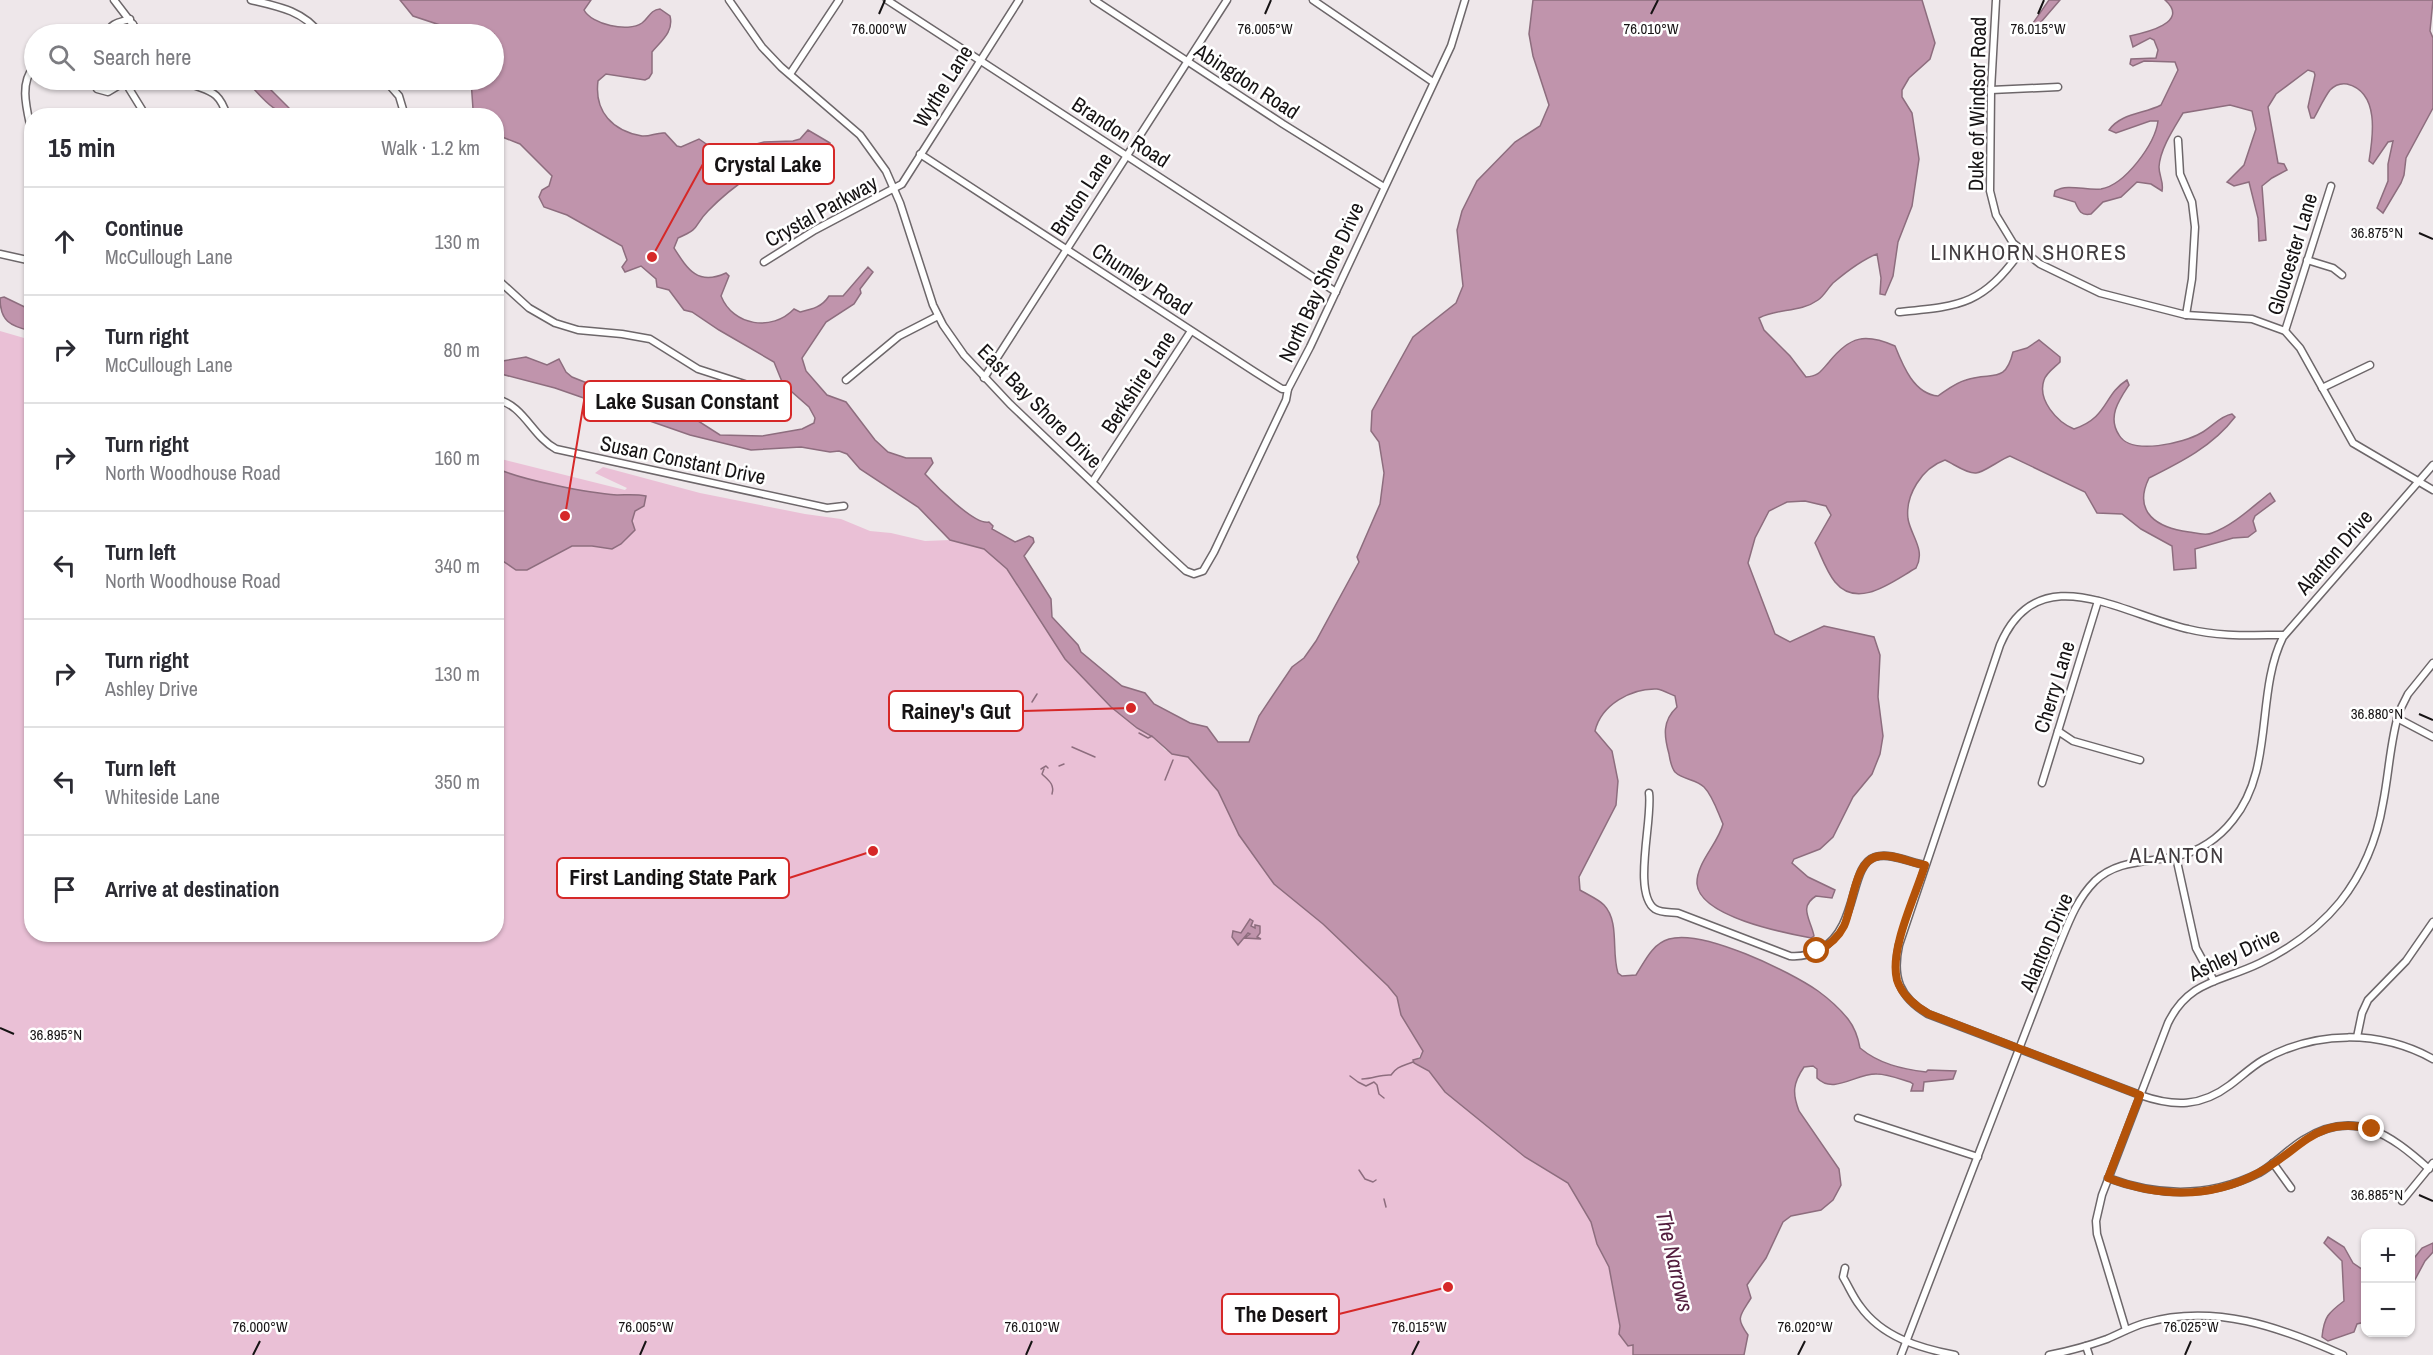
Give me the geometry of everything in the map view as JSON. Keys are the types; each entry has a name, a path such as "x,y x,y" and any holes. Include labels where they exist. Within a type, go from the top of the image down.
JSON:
{"street":[{"path":"114,0 132,22"},
{"path":"121,8 122,0"},
{"path":"251,0 296,13 312,24"},
{"name":"East Bay Shore Drive","path":"729,0 752,35 790,74 860,135 886,171 894,189 927,292 938,316 964,355 984,378 1185,571 1194,574 1201,573"},
{"path":"790,74 839,0"},
{"name":"Brandon Road","path":"887,0 1336,292"},
{"name":"Wythe Lane","path":"894,189 905,179 1019,0"},
{"name":"Abingdon Road","path":"1094,0 1384,187"},
{"name":"Bruton Lane","path":"984,378 1065,248 1227,0"},
{"path":"1313,0 1433,82"},
{"name":"North Bay Shore Drive","path":"1201,573 1214,552 1286,400 1288,389 1451,46 1465,0"},
{"name":"Duke of Windsor Road","path":"1996,0 1991,90 1991,199 2000,225 2021,251 2040,264 2079,284 2123,299 2186,315 2252,319 2285,332 2296,341 2353,443 2433,490"},
{"path":"114,24 132,22"},
{"path":"1991,90 2058,87"},
{"path":"26,90 28,108"},
{"path":"132,90 142,108"},
{"path":"206,90 218,95 224,108"},
{"path":"394,90 399,96 403,108"},
{"path":"2178,140 2180,174 2192,202 2195,227 2192,279 2186,315"},
{"name":"Chumley Road","path":"920,154 1191,331 1282,389 1288,389"},
{"name":"Gloucester Lane","path":"2285,332 2331,186"},
{"name":"Crystal Parkway","path":"764,262 814,230 894,189"},
{"path":"1899,312 1944,308 1972,300 1999,277 2021,251"},
{"path":"0,254 24,259"},
{"path":"2307,260 2333,268 2342,275"},
{"path":"504,285 529,308 555,323 578,330 650,339 698,369 763,390"},
{"path":"846,380 899,336 938,316"},
{"name":"Berkshire Lane","path":"1093,481 1191,331"},
{"path":"2322,388 2370,365"},
{"name":"Susan Constant Drive","path":"504,402 514,406 545,441 556,449 828,508 844,506"},
{"name":"Alanton Drive","path":"1901,1355 2073,912 2085,892 2099,877 2114,868 2142,860 2195,851 2221,834 2238,813 2256,774 2275,655 2284,635 2433,465"},
{"path":"2284,635 2211,634 2169,624 2098,601 2067,596 2049,597 2028,606 2010,624 2000,645 1925,865 1898,952 1896,975 1900,987 1915,1004 1929,1014 2140,1095 2172,1104 2201,1102 2219,1093 2256,1064 2284,1050 2329,1038 2357,1037 2400,1044 2433,1059"},
{"name":"Cherry Lane","path":"2042,783 2098,601"},
{"name":"Ashley Drive","path":"2126,1330 2097,1234 2098,1208 2173,1012 2185,997 2214,981 2258,964 2290,947 2325,918 2354,883 2371,849 2380,820 2397,718 2408,694 2433,663"},
{"path":"2397,718 2433,737"},
{"path":"2058,731 2073,741 2140,760"},
{"path":"1649,793 1650,811 1644,859 1646,898 1653,908 1678,913 1790,956 1803,956 1817,951 1839,933 1850,909 1860,871 1870,859 1884,856 1925,865"},
{"path":"2176,856 2196,948 2214,981"},
{"path":"2357,1037 2362,1013 2368,1000 2406,961 2433,922"},
{"path":"1858,1118 1978,1157"},
{"path":"2108,1178 2152,1191 2194,1192 2235,1183 2260,1172 2316,1133 2331,1128 2352,1126 2372,1129 2390,1136 2431,1166 2402,1201"},
{"path":"2273,1163 2290,1188"},
{"path":"1845,1268 1843,1277 1860,1307 1882,1329 1906,1341 1955,1355"},
{"path":"2049,1355 2086,1346 2148,1322 2180,1316 2227,1316 2281,1329 2343,1355"},
{"path":"2086,1346 2089,1355"}],"shaded area":[{"path":"0,331 24,338 24,942 504,942 504,460 625,490 627,488 595,473 603,467 700,493 841,519 870,531 925,541 950,540 984,549 1007,569 1065,659 1111,707 1137,728 1153,737 1165,750 1188,757 1199,769 1218,791 1239,835 1275,884 1323,924 1397,997 1401,1015 1423,1051 1414,1063 1429,1071 1445,1092 1525,1157 1568,1183 1591,1222 1597,1244 1609,1267 1620,1326 1619,1334 1634,1344 1633,1355 0,1355"}],"water":[{"name":"The Narrows","path":"400,0 591,0 584,10 588,15 602,23 619,27 636,26 654,11 660,9 670,16 671,22 666,36 652,52 652,73 649,78 645,80 606,74 598,81 599,102 614,125 642,136 665,133 677,146 681,147 699,139 715,150 729,151 764,142 793,141 800,139 808,130 830,143 829,149 809,148 793,153 740,183 703,216 694,229 678,238 674,248 679,256 689,269 701,277 716,277 726,273 729,276 721,296 727,306 734,314 744,319 764,323 775,321 794,309 800,312 817,307 829,296 843,296 868,267 873,272 860,289 861,293 854,304 826,322 802,358 806,371 827,395 846,402 875,440 888,452 906,458 931,458 933,463 925,474 965,511 983,522 989,522 993,526 992,529 1015,542 1029,536 1033,538 1034,542 1024,556 1051,599 1052,617 1078,645 1081,652 1122,686 1145,693 1154,704 1190,723 1207,727 1218,742 1249,742 1259,716 1292,667 1304,658 1316,641 1359,562 1357,557 1380,504 1384,473 1379,442 1371,431 1372,411 1413,337 1456,303 1463,286 1457,230 1462,211 1477,181 1515,142 1540,126 1549,105 1533,56 1529,34 1533,0 1922,0 1935,43 1930,59 1909,78 1902,90 1902,97 1912,113 1919,159 1912,206 1898,242 1893,276 1885,295 1880,294 1881,278 1877,254 1848,271 1811,304 1759,318 1764,330 1790,356 1806,377 1814,376 1844,347 1859,339 1875,339 1895,346 1910,378 1916,385 1938,396 1962,381 2001,373 2010,362 2013,352 2027,348 2039,340 2060,357 2060,362 2045,377 2043,395 2055,416 2074,429 2094,418 2119,386 2127,380 2129,385 2116,409 2114,422 2119,435 2134,445 2171,444 2201,433 2228,415 2232,414 2235,417 2207,445 2149,478 2144,501 2151,517 2158,522 2178,530 2210,534 2235,521 2270,493 2275,501 2255,516 2253,521 2256,531 2248,537 2233,538 2195,549 2196,568 2174,570 2172,546 2141,529 2122,514 2097,513 2085,492 2010,456 1976,473 1945,460 1922,476 1909,501 1908,519 1919,549 1919,561 1916,568 1886,586 1865,593 1844,590 1835,582 1826,568 1815,543 1831,515 1826,506 1805,501 1787,502 1769,511 1755,538 1748,563 1775,634 1790,642 1824,626 1874,637 1880,655 1878,697 1883,736 1880,754 1872,774 1853,797 1833,837 1820,849 1794,859 1792,863 1808,877 1835,890 1832,898 1816,896 1808,905 1807,914 1814,936 1811,938 1745,922 1712,906 1702,896 1697,884 1700,869 1723,824 1713,800 1704,787 1678,775 1672,766 1666,741 1666,729 1672,712 1677,707 1675,696 1657,689 1637,691 1618,700 1604,713 1595,731 1612,751 1618,781 1616,805 1579,877 1580,890 1602,903 1609,912 1614,928 1618,973 1622,976 1636,975 1653,949 1663,941 1684,938 1703,940 1767,963 1818,991 1848,1019 1856,1033 1860,1048 1867,1054 1891,1065 1917,1071 1956,1071 1953,1079 1924,1082 1923,1091 1911,1091 1913,1084 1910,1082 1881,1074 1838,1084 1824,1083 1817,1078 1817,1069 1813,1066 1804,1067 1795,1088 1797,1105 1839,1169 1841,1185 1833,1200 1821,1210 1791,1216 1783,1222 1766,1258 1747,1285 1751,1298 1740,1316 1741,1324 1748,1335 1744,1355 1633,1355 1633,1345 1628,1346 1619,1334 1620,1326 1609,1267 1597,1244 1591,1222 1568,1183 1525,1157 1445,1092 1429,1071 1414,1063 1413,1060 1420,1058 1423,1051 1401,1015 1397,997 1388,986 1323,924 1274,884 1239,835 1218,791 1188,757 1172,754 1153,737 1137,728 1111,707 1065,659 1007,569 984,549 950,540 918,507 860,469 847,454 839,451 830,452 801,447 751,450 690,435 555,388 504,375 504,361 526,357 547,365 559,359 566,372 572,377 622,397 692,417 720,435 762,436 802,429 814,423 815,418 809,407 783,384 774,362 692,312 684,310 669,290 657,287 656,279 641,266 625,272 622,267 627,260 622,246 567,215 544,207 539,197 542,190 549,186 552,176 520,144 504,138 504,108 473,108 472,90 504,90 504,24 437,24 413,16"},
{"path":"2049,0 2060,0 2035,29 2031,26"},
{"path":"2165,0 2433,0 2430,31 2433,38 2433,108 2406,158 2401,183 2383,213 2377,208 2388,181 2388,164 2393,141 2388,142 2373,164 2369,161 2372,140 2370,106 2358,89 2347,84 2338,85 2330,90 2314,118 2311,118 2308,107 2315,75 2314,72 2308,70 2276,94 2268,107 2278,163 2284,164 2287,170 2262,186 2266,240 2259,241 2258,218 2249,182 2234,186 2227,182 2244,165 2256,129 2252,111 2230,105 2183,113 2168,139 2160,160 2162,191 2151,184 2137,182 2121,197 2103,202 2091,214 2081,212 2075,202 2054,196 2055,191 2071,187 2101,189 2110,186 2129,172 2145,152 2158,121 2150,121 2116,133 2109,130 2126,117 2161,105 2178,70 2175,62 2144,61 2133,66 2130,64 2131,59 2156,58 2158,50 2154,40 2150,38 2133,47 2130,36 2162,26 2169,21 2172,8"},
{"path":"255,90 271,90 289,108 274,108"},
{"path":"4,297 24,307 24,329 12,324 4,317 0,298"},
{"path":"504,472 573,489 605,494 646,496 644,506 635,511 632,521 635,530 621,544 612,549 572,546 527,570 516,570 504,562"},
{"path":"1250,919 1253,921 1251,926 1255,928 1255,925 1260,926 1260,933 1257,937 1261,939 1245,938 1250,934 1248,933 1238,945 1232,937 1233,931 1241,933"},
{"path":"2328,1237 2344,1247 2353,1263 2361,1269 2361,1323 2357,1324 2354,1332 2328,1341 2322,1337 2326,1320 2331,1312 2344,1301 2342,1261 2324,1243"},
{"path":"2433,1243 2433,1252 2415,1280 2415,1257 2422,1248"}],"waterway":[{"path":"1032,702 1037,694"},
{"path":"1139,733 1148,738 1152,736"},
{"path":"1072,747 1095,757"},
{"path":"1165,780 1173,760"},
{"path":"1059,766 1064,764"},
{"path":"1041,769 1046,766 1048,768"},
{"path":"1044,769 1042,774 1052,785 1052,794"},
{"path":"1362,1079 1391,1075 1398,1068 1413,1062"},
{"path":"1350,1076 1366,1086 1374,1082 1379,1094 1384,1098"},
{"path":"1359,1170 1365,1179 1373,1182 1376,1180"},
{"path":"1384,1199 1386,1207"}],"place":[{"name":"Crystal Lake","path":"652,257"},
{"name":"Lake Susan Constant","path":"565,516"},
{"name":"Rainey's Gut","path":"1131,708"},
{"name":"First Landing State Park","path":"873,851"},
{"name":"The Desert","path":"1448,1287"}],"district":[{"name":"LINKHORN SHORES","path":"2029,252"},
{"name":"ALANTON","path":"2177,855"}],"route":[{"path":"1817,951 1832,941 1844,926 1860,871 1866,862 1875,857 1884,856 1925,865 1898,952 1896,975 1900,987 1921,1010 1929,1014 2140,1095 2108,1178 2117,1182 2167,1193 2209,1190 2235,1183 2260,1172 2302,1140 2316,1133 2341,1126 2372,1129"}]}
